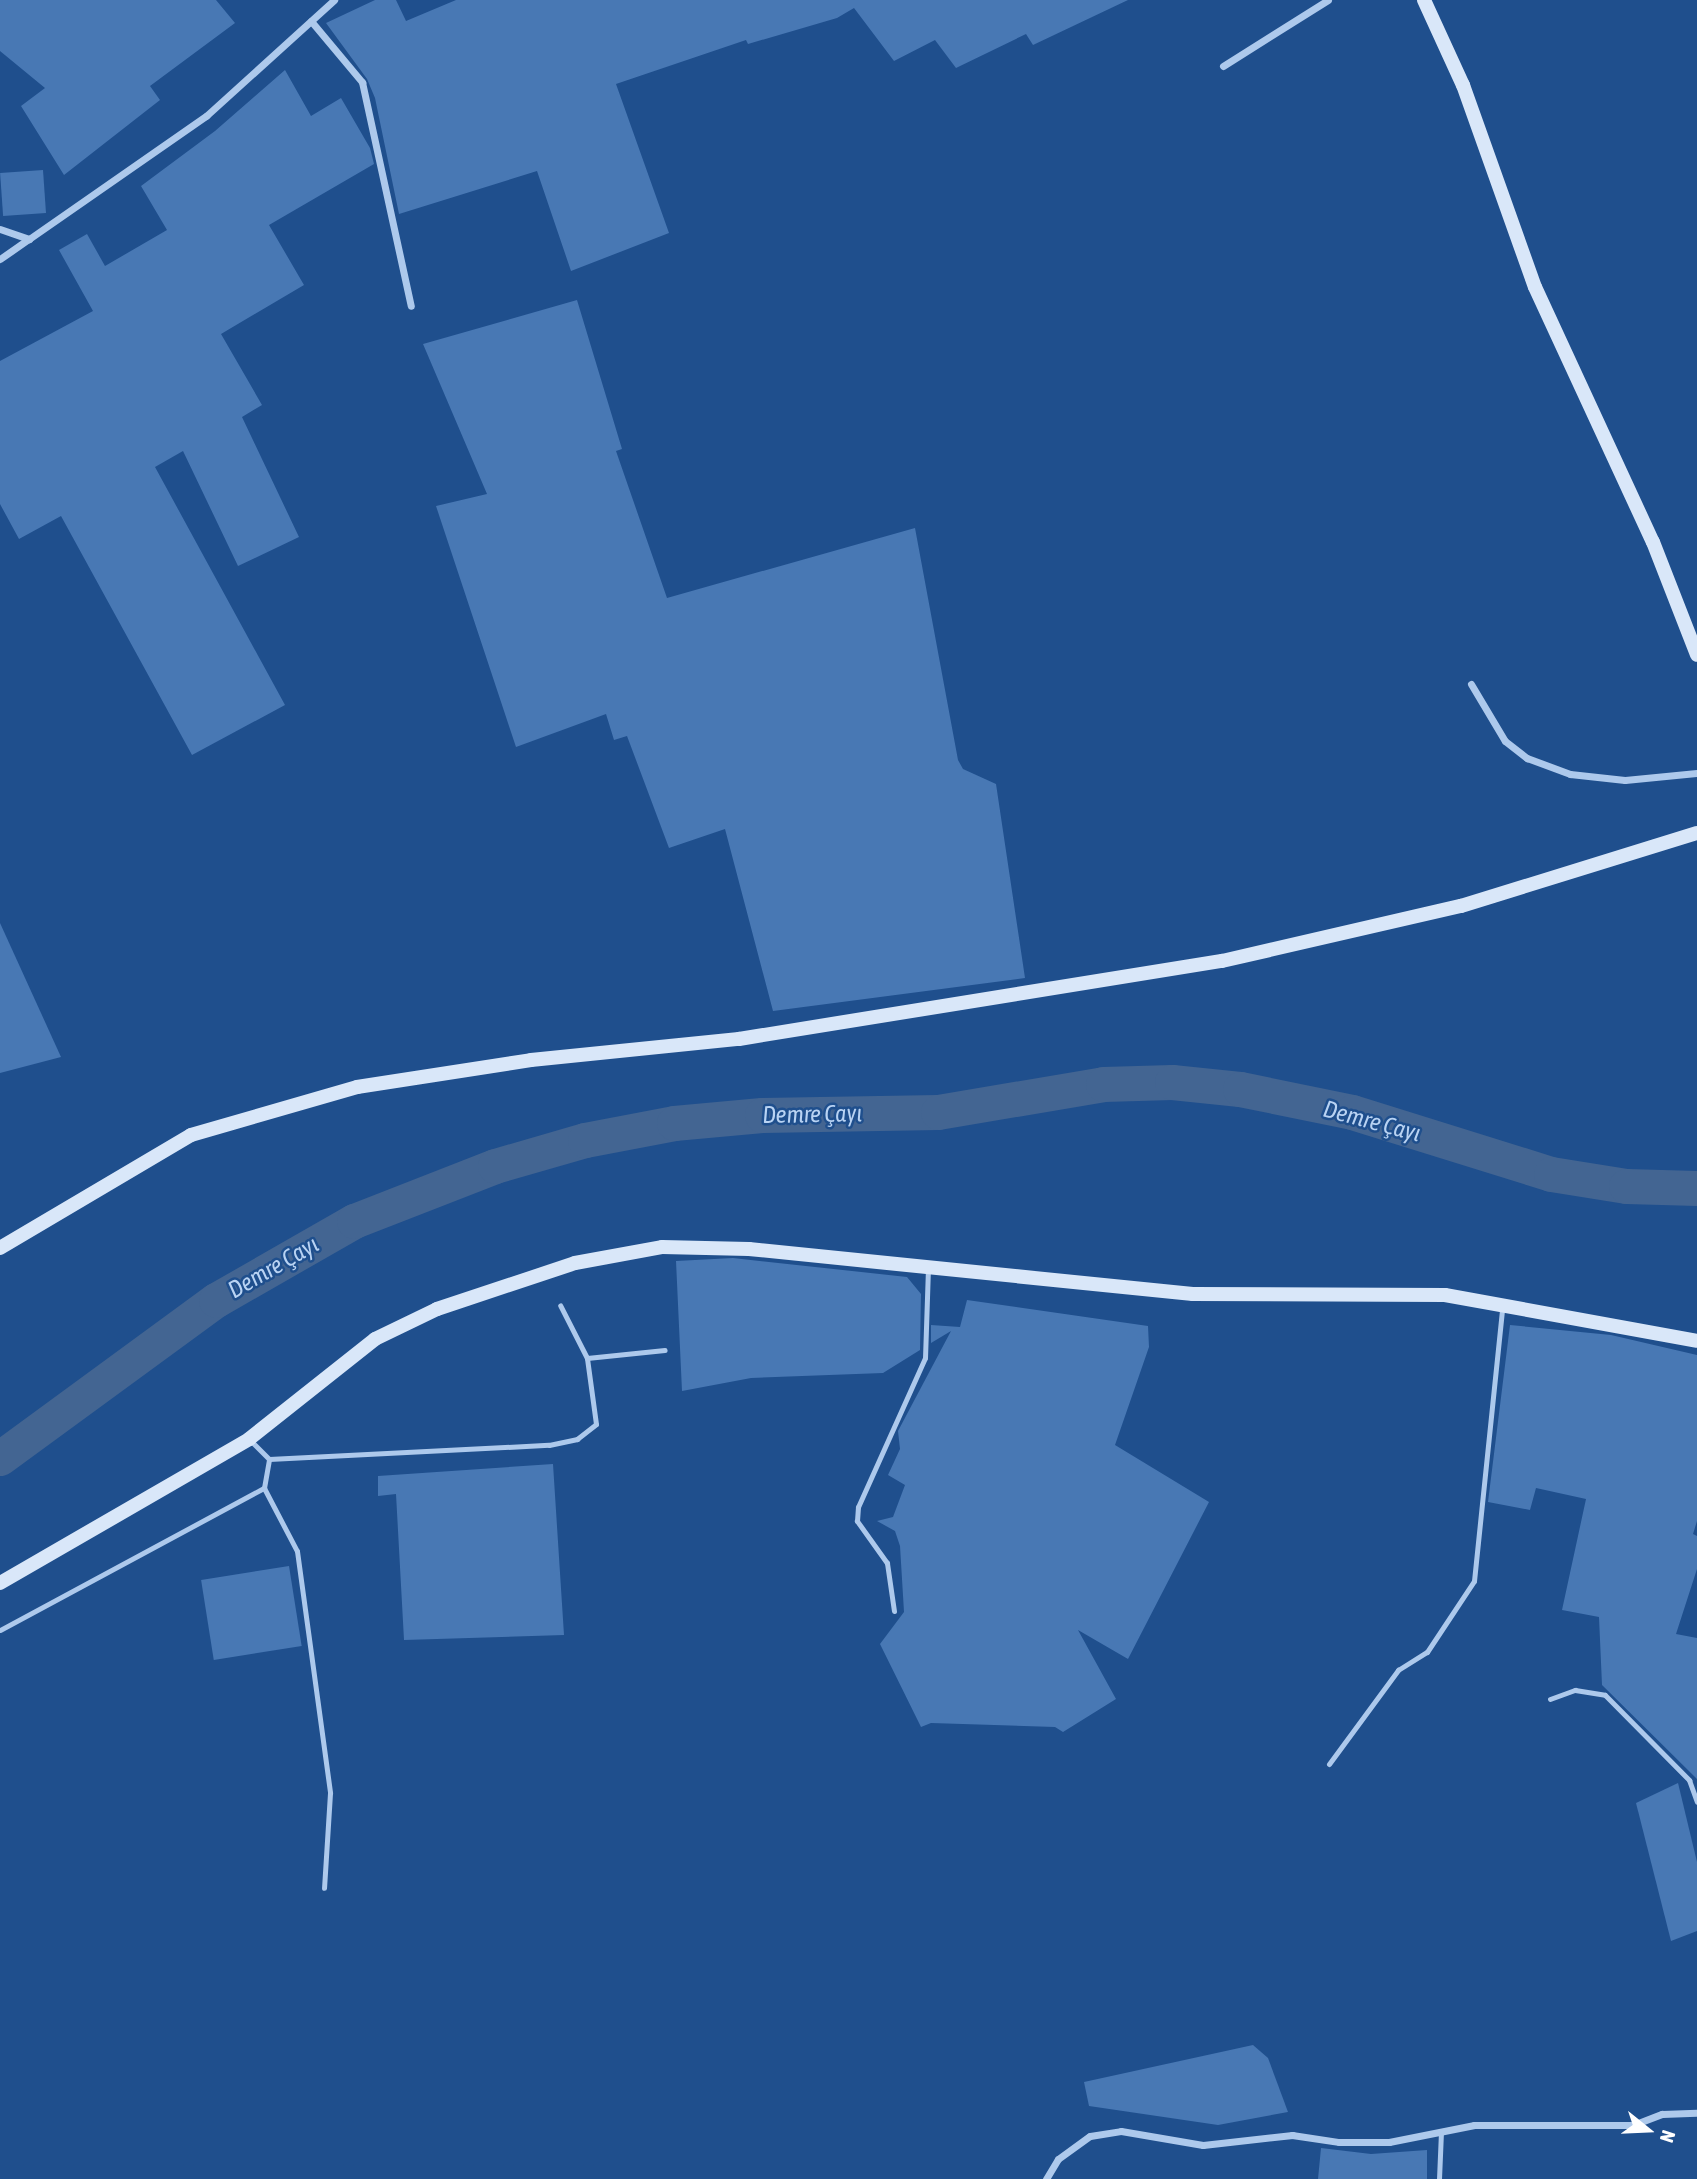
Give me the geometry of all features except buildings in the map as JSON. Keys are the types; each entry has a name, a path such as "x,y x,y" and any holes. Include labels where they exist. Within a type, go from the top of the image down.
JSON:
{"street":[{"path":"0,259 206,116 334,0"},
{"path":"1223,65 1328,0"},
{"path":"1424,0 1463,85 1535,287 1653,542 1697,655"},
{"path":"310,21 362,82 411,306"},
{"path":"0,229 29,239"},
{"path":"1471,684 1505,741 1527,758 1570,774 1625,780 1697,773"},
{"path":"0,1248 191,1135 357,1087 531,1060 739,1039 1222,961 1461,906 1697,833"},
{"path":"0,1583 249,1439 375,1339 437,1309 575,1263 662,1247 749,1249 1192,1294 1445,1295 1697,1341"},
{"path":"1046,2179 1058,2158 1090,2136 1121,2131 1203,2145 1292,2135 1339,2142 1389,2142 1474,2125 1633,2125 1662,2114 1697,2113"}],"lane":[{"path":"894,1611 887,1563 857,1521 858,1507 925,1358 928,1268"},
{"path":"249,1439 269,1459 549,1445 577,1438 596,1424 587,1358 560,1305"},
{"path":"1329,1764 1398,1670 1427,1652 1474,1581 1503,1305"},
{"path":"587,1358 665,1350"},
{"path":"269,1459 264,1488 297,1551 330,1793 324,1888"},
{"path":"0,1629 264,1488"},
{"path":"1550,1699 1575,1690 1605,1695 1689,1780 1697,1802"},
{"path":"1438,2179 1441,2132"}],"waterway":[{"name":"Demre Çayı","path":"0,1458 216,1300 354,1221 495,1166 585,1140 674,1123 762,1115 938,1112 1103,1084 1172,1082 1240,1089 1352,1112 1551,1174 1626,1186 1697,1188"}]}
